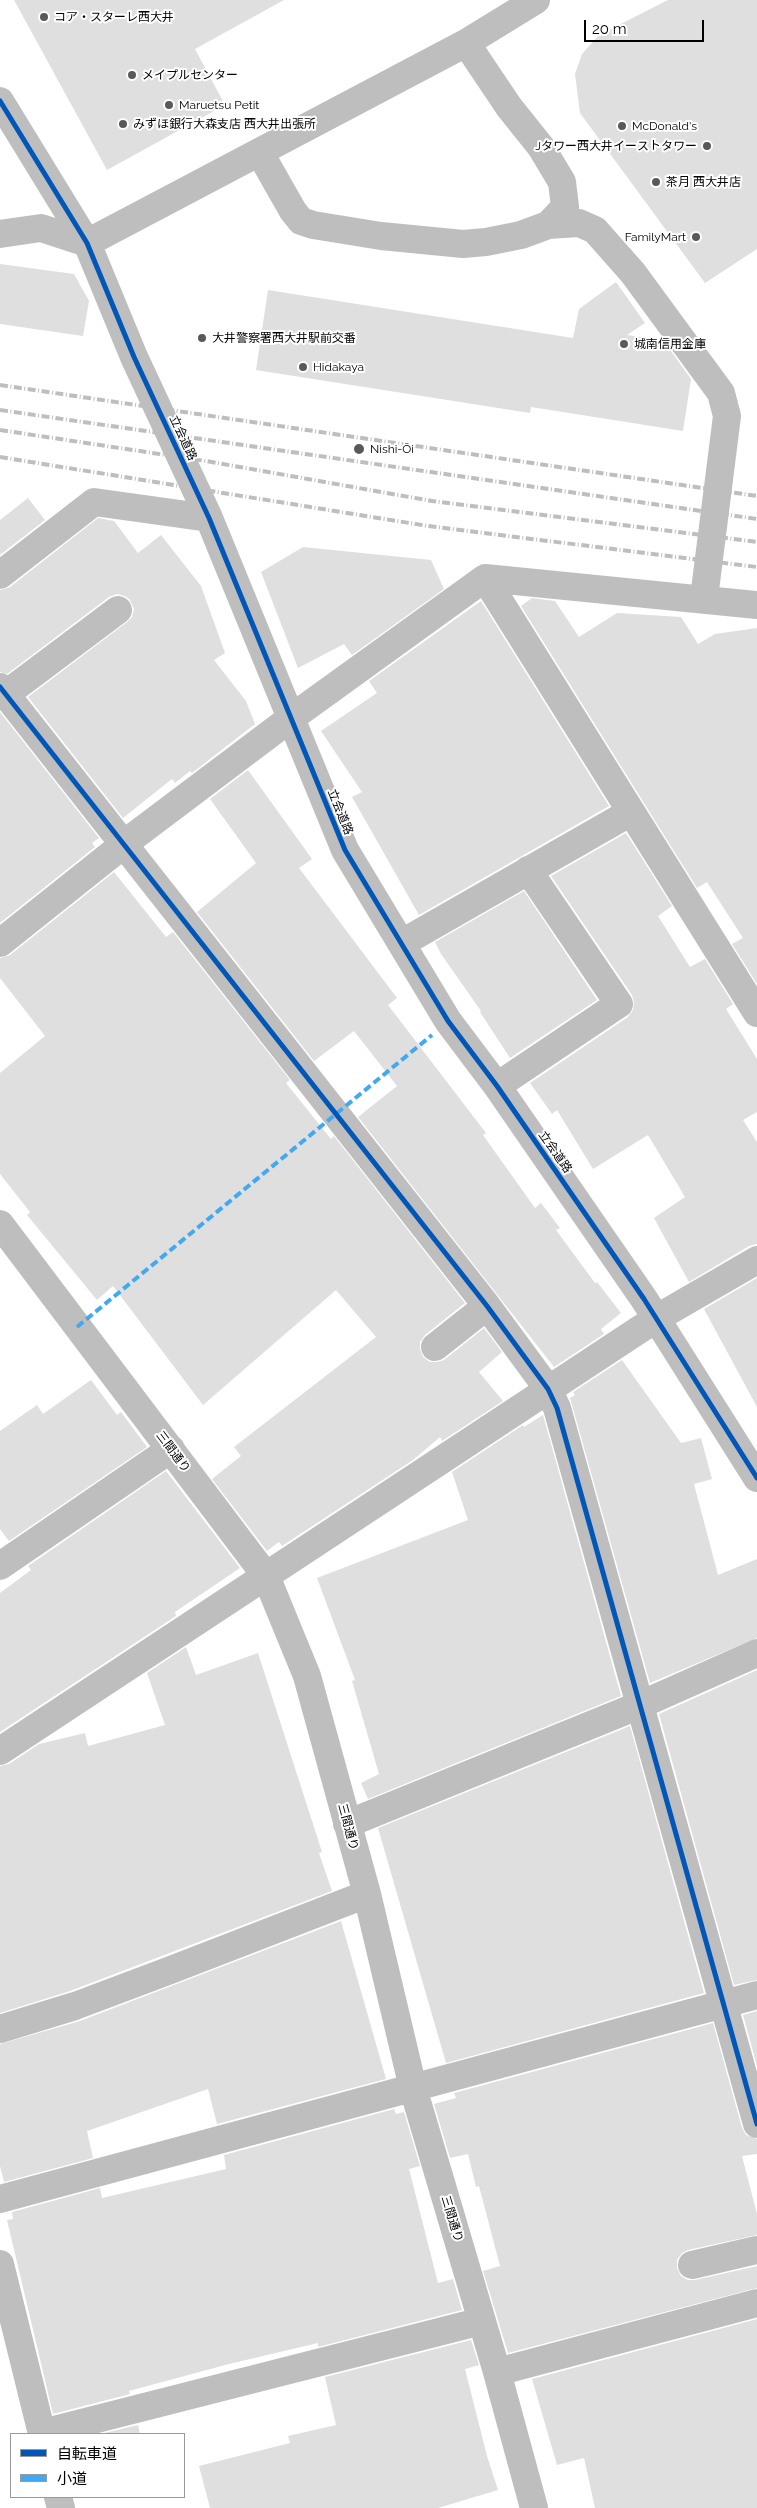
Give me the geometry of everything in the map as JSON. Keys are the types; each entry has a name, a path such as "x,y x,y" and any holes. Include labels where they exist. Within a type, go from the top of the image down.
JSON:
{"street":[{"path":"0,234 41,228 87,243 466,43 536,0"},
{"path":"466,43 509,106 541,147 562,182 565,207 548,225"},
{"path":"0,101 87,243"},
{"path":"260,153 293,211 301,221 312,226 382,236 462,244 521,236 548,225 579,223 595,230 633,273 722,393 727,416 704,598"},
{"name":"立会道路","path":"87,243 110,296 123,306 140,346 134,357 209,518 345,850 448,1021 497,1086 657,1318 757,1478"},
{"path":"0,575 94,502 209,518"},
{"path":"485,578 757,1014"},
{"path":"0,943 123,845 291,718 485,578 704,598 757,605"},
{"path":"118,610 3,690 486,1306 548,1389 557,1408 757,2124"},
{"path":"402,943 631,812"},
{"path":"497,1086 619,1004 528,870"},
{"name":"三間通り","path":"0,1224 266,1576 307,1676 367,1894 413,2088 497,2372 534,2508"},
{"path":"0,1751 657,1318 757,1260"},
{"path":"435,1347 486,1306"},
{"path":"0,1566 171,1449"},
{"path":"347,1824 640,1704 757,1653"},
{"path":"0,2029 103,1995 367,1894"},
{"path":"0,2200 757,1996"},
{"path":"692,2265 757,2250"},
{"path":"0,2264 42,2433"},
{"path":"497,2372 757,2303"},
{"path":"46,2433 482,2321"}],"building":[{"name":"メイプルセンター","path":"14,0 284,0 195,49 225,105 107,170"},
{"path":"668,0 757,0 757,249 705,283 580,113 575,74 582,54 599,35"},
{"path":"0,264 74,274 89,301 83,336 0,324"},
{"path":"616,282 645,323 627,335 663,340 691,379 683,431 531,407 530,413 256,370 268,290 573,338 579,309"},
{"path":"28,498 45,520 0,555 0,520"},
{"path":"98,518 114,521 138,553 161,535 201,586 225,653 214,660 246,701 255,724 192,773 190,771 175,783 172,779 123,818 28,697 127,622 132,617 134,609 130,600 125,596 117,594 109,597 7,674 0,672 0,590 10,587"},
{"path":"303,547 431,560 444,589 352,655 344,644 298,668 261,572"},
{"path":"532,598 555,601 579,637 617,613 681,617 698,644 715,634 757,628 757,984 732,944 743,938 707,882 697,888 521,606"},
{"path":"481,601 609,806 419,915 352,797 362,792 321,731 377,693 369,681"},
{"path":"0,712 99,838 92,843 95,847 0,923"},
{"path":"248,770 312,859 299,868 397,998 388,1005 486,1133 483,1135 535,1208 541,1203 560,1228 556,1230 595,1283 597,1282 621,1313 601,1329 604,1334 554,1367 358,1117 397,1086 354,1031 314,1061 197,912 256,863 210,799"},
{"path":"626,833 672,906 658,916 690,967 705,959 733,1004 726,1009 757,1059 757,1112 743,1120 757,1142 757,1244 749,1246 689,1282 654,1218 685,1197 648,1135 593,1169 557,1110 552,1114 530,1083 628,1017 633,1010 634,1002 632,995 551,876"},
{"path":"114,872 166,937 173,932 290,1080 286,1083 331,1139 334,1136 465,1303 425,1335 420,1342 423,1357 430,1362 444,1360 484,1328 502,1352 479,1372 503,1401 442,1441 440,1437 413,1460 282,1546 279,1542 267,1551 212,1479 241,1456 234,1447 376,1337 336,1290 203,1405 113,1286 97,1300 27,1215 30,1212 0,1174 0,1073 45,1036 0,978 0,958 10,955"},
{"path":"524,891 597,1000 510,1058 435,942"},
{"path":"757,1278 757,1407 704,1309"},
{"path":"622,1360 681,1443 701,1438 712,1479 694,1484 718,1575 757,1559 757,1638 650,1683 570,1398 575,1395 573,1392"},
{"path":"91,1380 117,1415 121,1412 147,1447 9,1541 0,1529 0,1431 37,1405 43,1414"},
{"path":"543,1415 621,1696 368,1799 361,1783 379,1774 352,1681 355,1680 317,1578 468,1520 452,1472 523,1425 524,1427"},
{"path":"166,1471 240,1568 175,1612 176,1616 0,1732 0,1593 31,1570 28,1566"},
{"path":"186,1647 196,1675 258,1653 322,1852 319,1853 332,1891 70,1991 0,2013 0,1766 9,1764 39,1744 85,1733 88,1746 165,1725 147,1673"},
{"path":"757,1670 757,1980 734,1985 659,1714"},
{"path":"630,1726 704,1993 446,2063 378,1828"},
{"path":"341,1921 386,2079 217,2124 208,2089 87,2131 93,2158 4,2182 0,2166 0,2044 80,2021"},
{"path":"757,2011 757,2066 743,2015"},
{"path":"713,2023 742,2128 746,2135 757,2139 757,2154 742,2156 757,2214 757,2235 688,2250 682,2253 677,2260 677,2268 681,2276 688,2280 695,2280 757,2266 757,2288 508,2353 483,2271 500,2266 479,2186 476,2187 468,2154 450,2158 434,2104 456,2098 454,2093"},
{"path":"394,2109 396,2114 404,2112 420,2166 409,2169 438,2283 453,2279 462,2310 318,2347 318,2343 229,2364 129,2391 130,2394 53,2414 7,2220 13,2219 12,2212 100,2188 102,2198 226,2169 224,2155"},
{"path":"757,2319 757,2508 595,2508 584,2458 557,2465 532,2379"},
{"path":"471,2340 479,2365 465,2369 487,2456 498,2490 438,2508 210,2508 199,2466 290,2443 288,2436 336,2425 325,2377"},
{"path":"138,2425 140,2433 104,2433"}],"railway":[{"path":"0,385 757,496"},
{"path":"0,410 757,519"},
{"path":"0,430 206,461 432,501 757,542"},
{"path":"0,457 428,526 757,567"}],"marked path":[{"path":"77,1327 432,1035"}],"cycle path":[{"path":"0,101 87,243 134,357 209,518 345,850 448,1021 497,1086 644,1299 757,1478"},
{"path":"0,687 487,1306 548,1389 557,1408 757,2124"}],"place":[{"name":"コア・スターレ西大井","path":"44,17"},
{"name":"メイプルセンター","path":"132,75"},
{"name":"Maruetsu Petit","path":"169,105"},
{"name":"みずほ銀行大森支店 西大井出張所","path":"123,124"},
{"name":"McDonald's","path":"622,126"},
{"name":"Jタワー西大井イーストタワー","path":"707,146"},
{"name":"茶月 西大井店","path":"656,182"},
{"name":"FamilyMart","path":"696,237"},
{"name":"大井警察署西大井駅前交番","path":"202,338"},
{"name":"城南信用金庫","path":"624,344"},
{"name":"Hidakaya","path":"303,367"},
{"name":"Nishi-Ōi","path":"359,449"}]}
